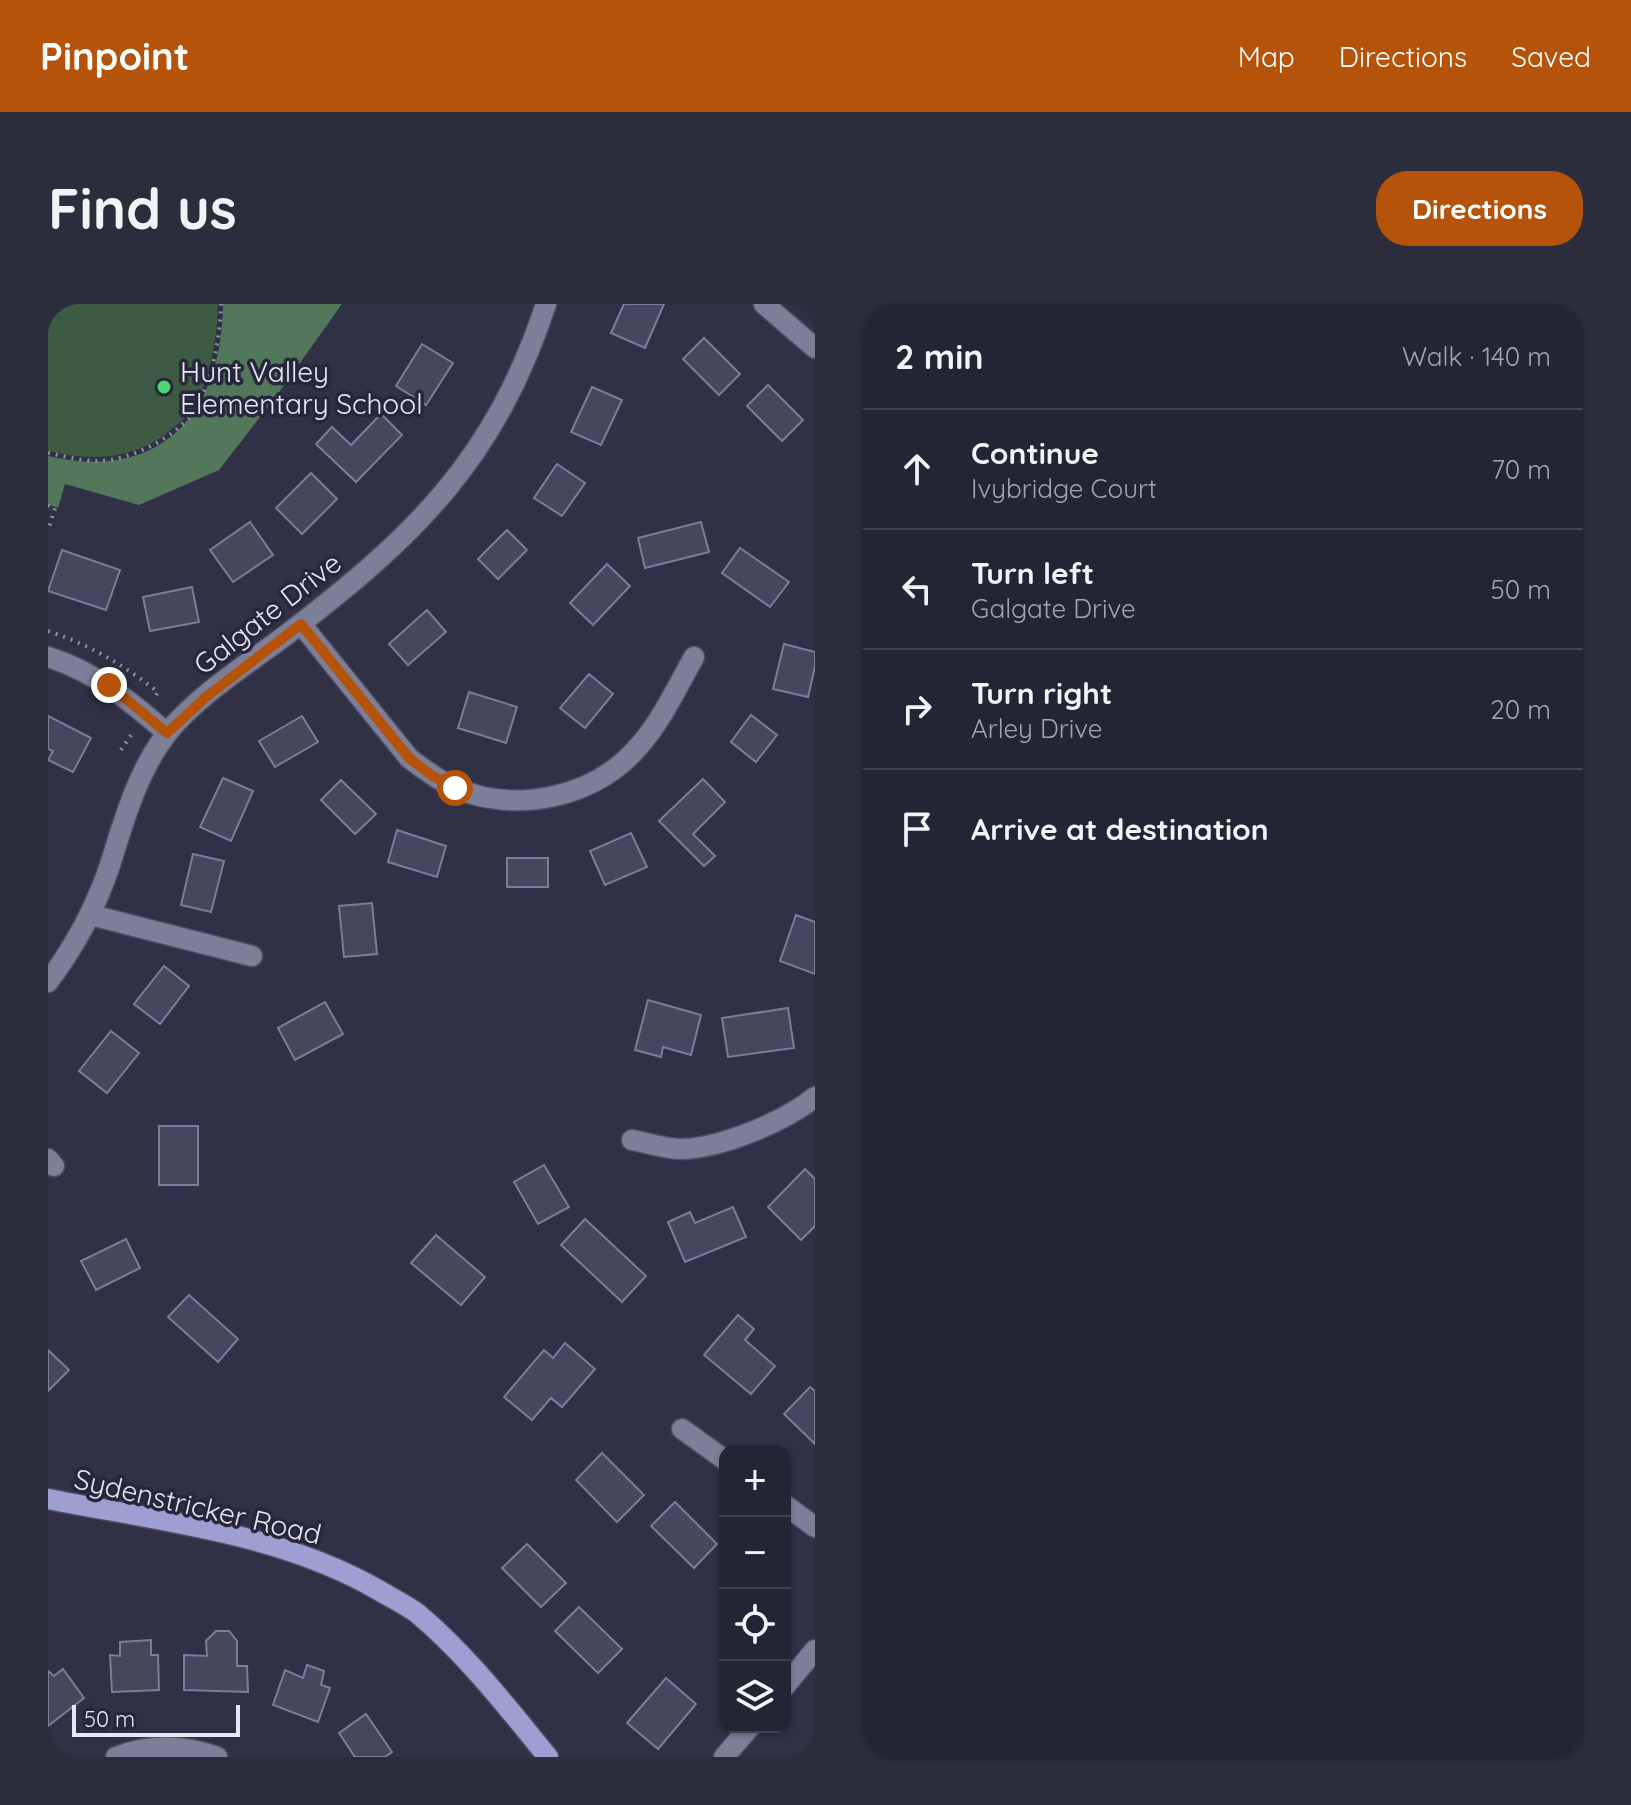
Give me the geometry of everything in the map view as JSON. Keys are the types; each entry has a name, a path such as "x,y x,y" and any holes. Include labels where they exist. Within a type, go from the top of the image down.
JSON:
{"main road":[{"name":"Sydenstricker Road","path":"48,1499 215,1532 275,1547 347,1572 415,1612 478,1672 548,1757"}],"street":[{"name":"Galgate Drive","path":"48,982 91,915 134,791 167,733 206,697 391,550 450,488 483,443 511,395 546,304"},
{"path":"764,304 815,348"},
{"path":"301,624 409,758 455,788 515,801 562,795 592,783 619,765 639,746 694,657"},
{"path":"48,657 109,685 167,733"},
{"path":"91,915 252,956"},
{"path":"632,1140 680,1149 709,1145 784,1117 815,1097"},
{"path":"682,1429 719,1456"},
{"path":"791,1509 815,1527"},
{"path":"791,1679 815,1650"},
{"path":"724,1757 745,1733"},
{"path":"116,1757 153,1748 180,1748 217,1757"}],"path":[{"path":"48,453 96,461 116,459 144,451 175,430 195,409 209,377 221,304"},
{"path":"48,505 55,508 48,531"}],"green space":[{"path":"48,304 218,304 209,370 191,411 153,442 124,454 95,457 48,451"},
{"path":"223,304 342,304 219,470 139,505 65,484 58,508 48,504 48,456 88,462 123,459 153,449 178,431 197,407 211,378 220,343"}],"building":[{"path":"624,304 664,304 645,348 611,333"},
{"path":"704,338 740,374 719,395 683,359"},
{"path":"422,344 453,363 426,405 396,386"},
{"path":"768,385 803,420 782,441 747,406"},
{"path":"592,387 622,400 601,445 571,432"},
{"path":"381,414 402,435 356,482 316,444 332,427 351,445"},
{"path":"557,464 585,483 562,516 534,498"},
{"path":"311,473 337,499 302,534 276,508"},
{"path":"250,522 273,555 233,582 210,550"},
{"path":"701,522 709,552 645,568 638,538"},
{"path":"507,530 527,550 498,579 478,559"},
{"path":"740,548 789,582 770,607 722,573"},
{"path":"62,550 120,570 106,610 48,591"},
{"path":"607,564 630,586 593,625 570,603"},
{"path":"192,587 199,622 150,631 143,597"},
{"path":"427,610 446,632 408,665 389,644"},
{"path":"784,644 815,652 808,697 773,689"},
{"path":"589,674 613,694 585,728 560,708"},
{"path":"469,692 517,707 506,743 458,728"},
{"path":"751,715 777,735 756,762 731,742"},
{"path":"48,716 91,738 73,772 48,760 53,751 48,749"},
{"path":"302,716 318,742 275,767 259,741"},
{"path":"223,778 253,791 231,841 200,827"},
{"path":"703,779 725,802 693,834 715,856 704,866 659,821"},
{"path":"341,780 376,814 355,834 321,800"},
{"path":"397,830 446,846 437,877 388,862"},
{"path":"631,833 647,867 605,885 590,851"},
{"path":"193,854 224,861 211,912 181,905"},
{"path":"507,858 548,858 548,887 507,887"},
{"path":"372,903 377,954 344,957 339,906"},
{"path":"796,915 815,922 815,974 780,961"},
{"path":"164,966 189,986 160,1024 134,1004"},
{"path":"648,1000 701,1015 691,1055 663,1047 661,1057 635,1050"},
{"path":"325,1002 343,1034 295,1060 278,1028"},
{"path":"788,1008 794,1048 728,1057 722,1018"},
{"path":"111,1031 139,1053 107,1093 79,1071"},
{"path":"159,1126 198,1126 198,1185 159,1185"},
{"path":"544,1165 569,1207 538,1224 514,1182"},
{"path":"805,1169 815,1179 815,1226 801,1240 768,1207"},
{"path":"733,1207 746,1237 685,1262 668,1222 690,1212 695,1223"},
{"path":"585,1219 646,1276 622,1302 561,1245"},
{"path":"436,1235 485,1277 461,1305 411,1263"},
{"path":"126,1239 140,1268 96,1290 81,1261"},
{"path":"189,1295 238,1339 218,1362 168,1317"},
{"path":"738,1315 754,1329 745,1340 775,1366 751,1394 704,1355"},
{"path":"565,1343 595,1369 562,1407 551,1398 532,1420 504,1397 544,1350 553,1358"},
{"path":"48,1350 69,1370 48,1391"},
{"path":"810,1387 815,1391 815,1444 784,1414"},
{"path":"602,1453 644,1495 617,1522 576,1480"},
{"path":"675,1502 717,1544 694,1568 651,1526"},
{"path":"527,1544 566,1583 541,1607 502,1568"},
{"path":"579,1607 622,1649 598,1673 555,1631"},
{"path":"216,1631 229,1631 237,1641 237,1666 247,1666 248,1692 184,1690 184,1655 207,1656 206,1641"},
{"path":"151,1640 151,1655 158,1655 159,1690 112,1692 110,1655 120,1656 120,1642"},
{"path":"307,1665 324,1671 321,1685 330,1688 318,1722 273,1705 285,1670 303,1678"},
{"path":"63,1669 84,1698 48,1726 48,1671 54,1676"},
{"path":"666,1678 696,1704 658,1749 627,1723"},
{"path":"366,1714 392,1752 385,1757 355,1757 339,1733"}],"place":[{"name":"Hunt Valley Elementary School","path":"164,387"}],"route":[{"path":"109,685 167,733 206,697 301,624 409,758 455,788"}]}
